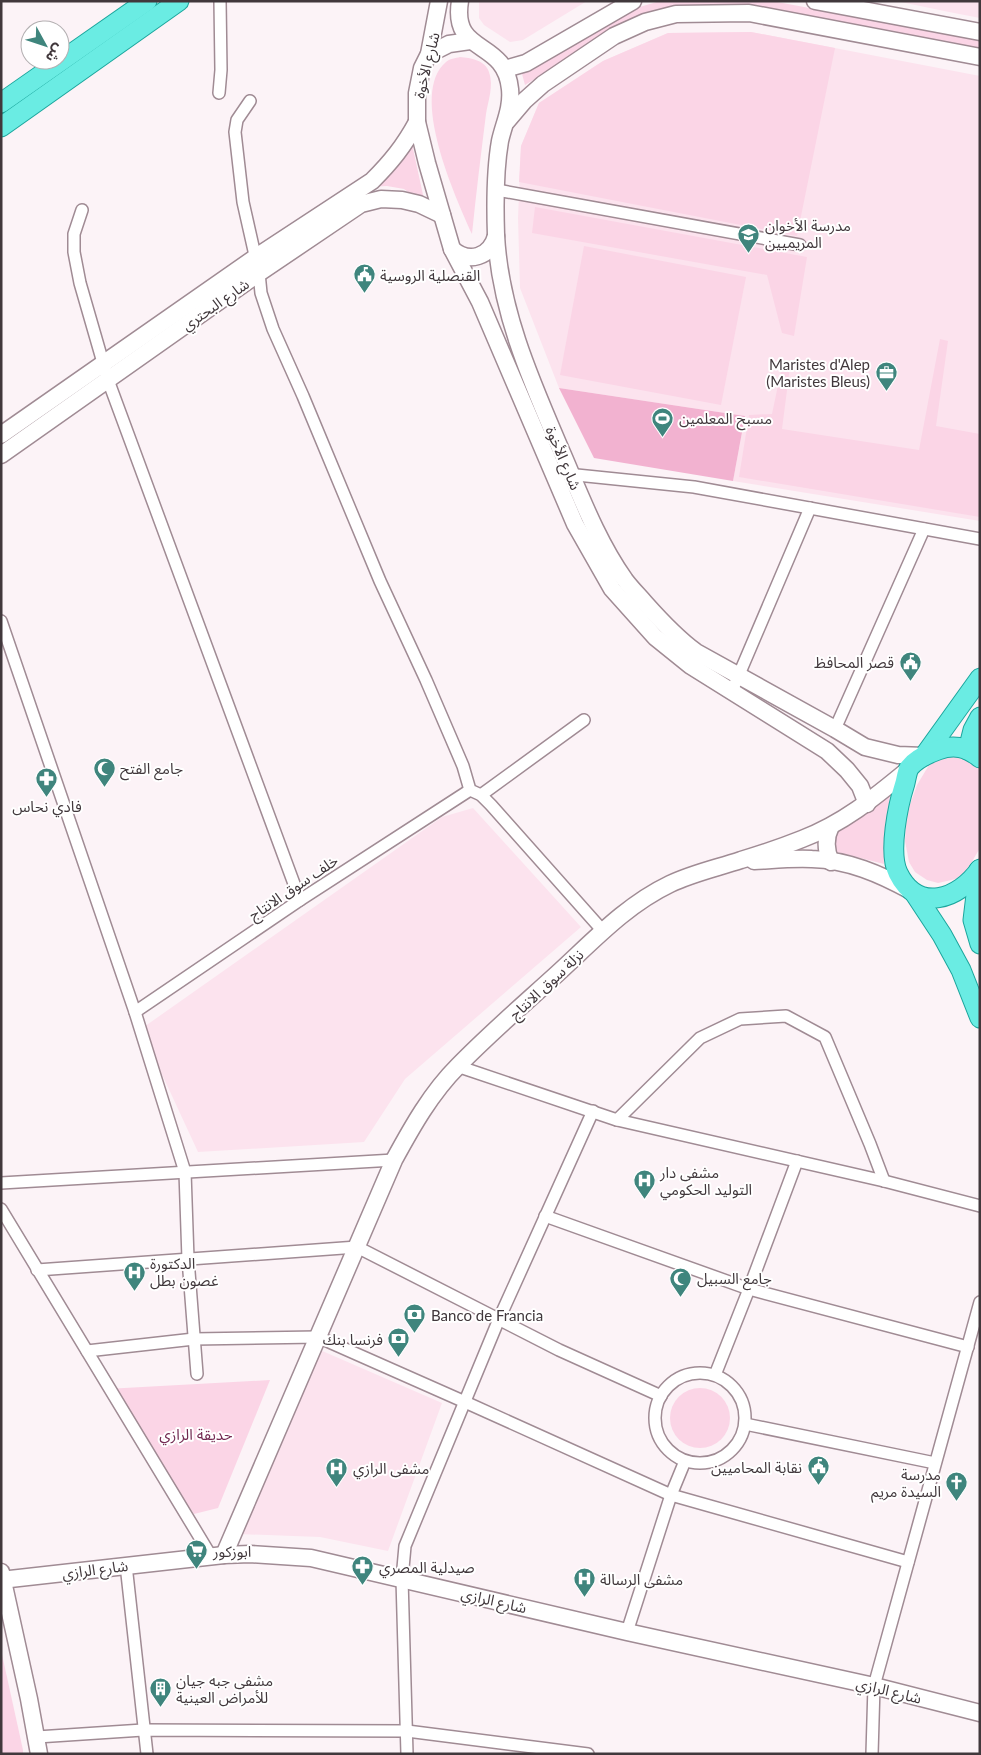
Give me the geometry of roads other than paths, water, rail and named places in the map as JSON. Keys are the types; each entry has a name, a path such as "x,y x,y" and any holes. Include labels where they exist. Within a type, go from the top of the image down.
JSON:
{"main road":[{"path":"1,102 147,1"},
{"path":"1,127 179,1"},
{"name":"شارع الأخوة","path":"439,1 429,54 419,78 416,108 417,122 452,249 480,302 575,524 617,595 655,637 691,666 827,751 847,770 860,786 867,804"},
{"name":"شارع الأخوة","path":"460,1 459,19 462,30 470,40"},
{"path":"429,54 449,44 470,40 493,54 506,69 526,63 633,1"},
{"path":"814,1 980,32"},
{"path":"506,123 524,101 543,84 614,36 644,22 676,14 749,13 980,57"},
{"name":"شارع الأخوة","path":"506,69 510,102 500,141 497,190 496,236 501,281 512,327 546,416 591,520 626,581 679,639 696,652 865,747 898,755 924,756"},
{"path":"1,435 256,256 372,181 388,166 403,147 417,122"},
{"name":"شارع البحتري","path":"1,456 259,273 361,204 381,199 402,200 419,204 442,215"},
{"path":"452,249 464,257 478,257 490,249 496,236"},
{"path":"739,861 831,826 867,804 924,756 980,678"},
{"path":"974,754 973,730 980,717"},
{"path":"924,756 944,748 963,747 974,754"},
{"path":"909,769 897,810 894,847 897,872 915,894 942,935 961,970 980,1018"},
{"path":"831,826 826,847 831,862"},
{"path":"739,861 813,859 831,862 868,870 887,878 915,894 929,898 947,896 963,887 980,870"},
{"name":"نزلة سوق الانتاج","path":"217,1555 318,1337 394,1160 416,1120 457,1066 603,931 636,904 669,885 703,870 739,861"},
{"path":"980,870 973,920 980,944"},
{"name":"شارع الرازي","path":"2,1578 217,1555 250,1554 312,1558 627,1632 874,1686 980,1712"},
{"path":"2,1578 37,1737 38,1754"}],"street":[{"path":"218,93 221,70 220,1"},
{"path":"250,101 237,120 235,132 243,202 256,256 261,293 273,329 307,405 380,581 430,689 463,766 470,790 481,795 603,931"},
{"path":"497,190 800,245"},
{"path":"82,210 74,234 74,252 80,283 108,380 300,900"},
{"path":"554,474 571,474 694,487 980,539"},
{"path":"732,691 810,508"},
{"path":"835,729 924,529"},
{"path":"1,621 135,1012 185,1172 188,1259 197,1374"},
{"path":"481,795 584,720"},
{"name":"خلف سوق الانتاج","path":"135,1012 300,900 470,790"},
{"path":"618,1120 700,1038 740,1020 786,1016 825,1037 884,1181"},
{"path":"457,1066 618,1120 884,1181 980,1206"},
{"path":"407,1754 402,1578 405,1546 499,1319 592,1111"},
{"path":"1,1183 394,1160"},
{"path":"715,1375 797,1161"},
{"path":"1,1208 87,1352 217,1555"},
{"path":"546,1216 749,1289 968,1346"},
{"path":"38,1270 356,1247 559,1350 661,1396"},
{"path":"872,1754 874,1686 980,1302"},
{"path":"87,1352 194,1339 318,1337 671,1495 908,1562"},
{"path":"698,1373 715,1375 729,1383 740,1396 745,1411 745,1424 738,1442 728,1454 715,1461 700,1464 685,1461 670,1452 660,1440 655,1426 655,1410 661,1396 671,1383 682,1376 698,1373"},
{"path":"745,1424 936,1463"},
{"path":"627,1632 671,1495 685,1461"},
{"path":"126,1565 147,1754"},
{"path":"37,1737 143,1730 407,1731 588,1754"}],"place":[{"name":"مدرسة الأخوان المريميين","path":"749,253"},
{"name":"القنصلية الروسية","path":"364,294"},
{"name":"Maristes d'Alep (Maristes Bleus)","path":"886,392"},
{"name":"مسبح المعلمين","path":"663,437"},
{"name":"قصر المحافظ","path":"910,681"},
{"name":"جامع الفتح","path":"104,787"},
{"name":"فادي نحاس","path":"47,797"},
{"name":"مشفى دار التوليد الحكومي","path":"644,1200"},
{"name":"الدكتورة غصون بطل","path":"134,1291"},
{"name":"جامع السبيل","path":"681,1297"},
{"name":"Banco de Francia","path":"415,1334"},
{"name":"فرنسا بنك","path":"399,1358"},
{"name":"نقابة المحاميين","path":"818,1486"},
{"name":"مشفى الرازي","path":"337,1487"},
{"name":"مدرسة السيدة مريم","path":"957,1502"},
{"name":"ابوزكور","path":"197,1570"},
{"name":"صيدلية المصري","path":"363,1586"},
{"name":"مشفى الرسالة","path":"584,1598"},
{"name":"مشفى جبه جيان للأمراض العينية","path":"160,1708"}],"park label":[{"name":"حديقة الرازي","path":"196,1434"}]}
